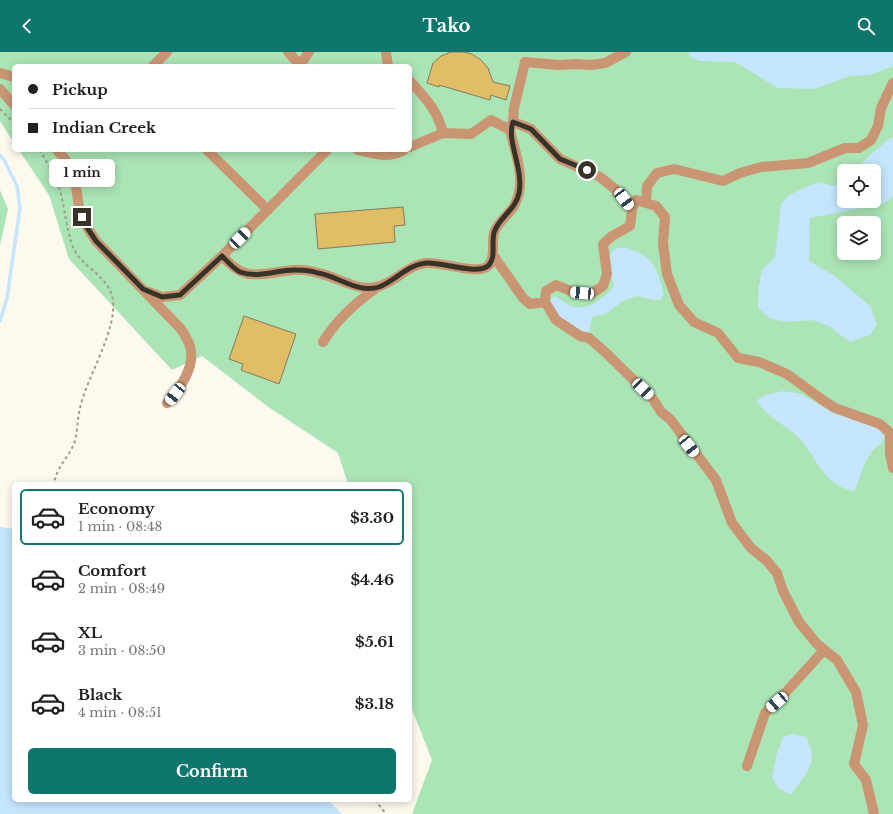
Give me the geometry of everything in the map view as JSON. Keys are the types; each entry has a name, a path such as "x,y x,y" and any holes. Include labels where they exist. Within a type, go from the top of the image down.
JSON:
{"lane":[{"path":"155,64 167,52"},
{"path":"288,52 300,64"},
{"path":"302,64 309,52"},
{"path":"386,52 388,64"},
{"path":"323,342 331,330 355,305 379,287 411,268 425,263 440,263 466,269 482,270 489,265 493,255 494,231 515,205 520,192 520,171 511,126 524,57 559,65 591,65 605,63 626,52"},
{"path":"0,73 12,77"},
{"path":"412,83 434,107 443,133"},
{"path":"646,203 647,186 658,173 674,169 723,181 740,173 761,167 808,163 845,148 859,148 871,140 878,126 881,108 893,83"},
{"path":"0,89 12,103"},
{"path":"412,146 443,133 471,134 491,120 511,126 531,129 560,159 600,177 615,189 632,210"},
{"path":"59,152 69,163 77,185 79,208 86,226 96,241 181,329 190,346 191,364 182,385 167,403"},
{"path":"209,152 268,210"},
{"path":"143,289 162,297 180,295 222,256 325,152"},
{"path":"366,152 382,156 394,156 401,152"},
{"path":"874,814 866,780 854,764 863,725 856,692 836,660 824,650 799,622 783,591 777,573 766,560 751,548 732,523 716,480 670,419 661,412 653,399 589,338 580,336 556,320 545,302 546,291 556,285 573,292 591,294 603,286 607,274 603,244 612,236 630,226 632,210 636,200 656,206 665,217 663,243 667,274 679,305 694,322 718,333 738,358 759,362 788,374 835,408 880,424 890,433 893,468"},
{"path":"493,255 522,298 530,304 545,302"},
{"path":"222,256 239,271 249,274 296,270 320,273 365,289 379,287"},
{"path":"747,766 765,713 777,702 824,650"}],"path":[{"path":"0,109 12,122"},
{"path":"40,152 51,167 60,190 69,236 74,249 80,258 105,282 111,294 114,307 112,322 80,408 77,436 73,446 55,474 54,482"},
{"path":"377,802 386,814"}],"green space":[{"path":"0,52 893,52 893,814 412,814 432,760 412,709 412,482 347,482 338,453 267,406 202,356 172,370 69,259 49,195 20,152 412,152 412,64 12,64 12,140 0,121"},
{"path":"0,190 8,209 0,246"}],"water":[{"path":"690,52 893,52 893,66 870,75 850,76 814,89 778,88 735,62 699,61 689,56"},
{"path":"893,137 893,197 881,204 881,164 861,164 887,140"},
{"path":"818,182 834,186 837,184 837,208 861,208 810,218 809,261 835,276 871,307 877,325 870,335 850,342 829,326 812,320 789,322 771,319 758,308 758,290 762,270 775,257 781,204 789,195"},
{"path":"624,247 641,254 652,263 664,294 660,300 637,296 623,301 606,314 592,317 589,334 564,330 550,305 551,300 554,296 571,306 586,307 601,299 614,286 609,267 609,258 611,253 614,249"},
{"path":"783,391 801,394 827,409 879,428 884,436 882,443 867,458 854,491 844,488 828,477 798,437 770,416 757,400 766,395"},
{"path":"0,527 12,529 12,802 330,802 342,814 0,814"},
{"path":"793,734 806,737 812,754 806,774 791,795 778,788 772,777 777,753 783,737"}],"building":[{"path":"451,52 464,52 472,54 481,60 488,68 493,82 510,86 506,100 491,95 490,100 427,83 433,63 441,56"},
{"path":"403,207 405,225 394,226 395,242 318,249 315,214"},
{"path":"244,316 296,334 279,384 241,370 243,364 229,359"}],"waterway":[{"path":"0,155 17,186 20,208 7,298 0,321"}],"route":[{"path":"82,217 96,241 143,289 162,297 180,295 222,256 239,271 249,274 296,270 320,273 365,289 379,287 411,268 425,263 440,263 466,269 482,270 489,265 493,255 494,231 515,205 520,192 520,171 510,130 513,122 522,124 531,129 560,159 587,170"}]}
